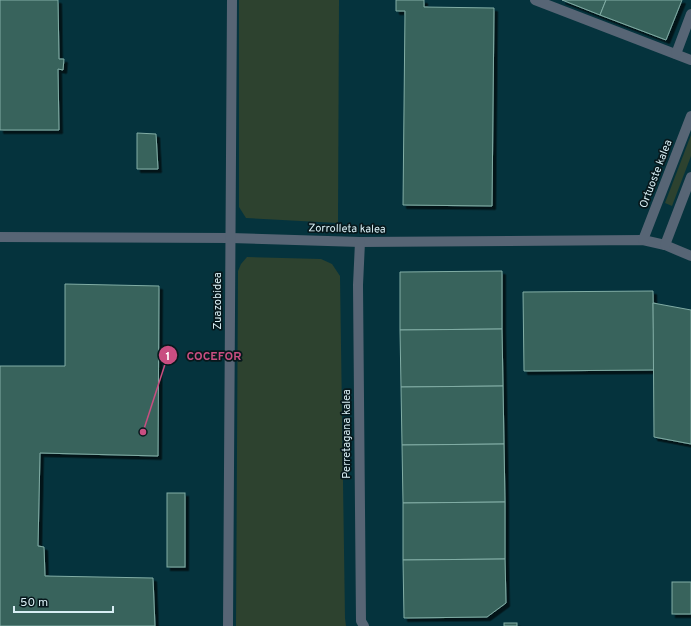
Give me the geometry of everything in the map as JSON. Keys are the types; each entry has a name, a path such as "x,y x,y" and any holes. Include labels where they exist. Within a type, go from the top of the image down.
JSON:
{"street":[{"name":"Zuazobidea","path":"228,626 232,0"},
{"path":"534,0 691,60"},
{"path":"676,54 691,14"},
{"name":"Ortuoste kalea","path":"643,240 691,116"},
{"path":"665,245 691,177"},
{"name":"Zorrolleta kalea","path":"0,237 231,238 360,242 643,240 665,245 691,256"},
{"name":"Perretagana kalea","path":"360,242 358,285 360,613 361,621 364,626"}],"green space":[{"path":"239,0 339,0 338,223 246,218 239,207"},
{"path":"691,135 691,156 672,206 665,203"},
{"path":"247,257 321,259 332,264 340,276 346,626 236,626 238,271 241,264"}],"building":[{"path":"0,0 58,0 59,59 64,59 63,70 58,69 59,130 0,130"},
{"path":"396,0 424,0 424,7 494,8 492,206 403,205 405,11 396,11"},
{"path":"562,0 606,0 600,15"},
{"path":"606,0 682,0 666,40 600,15"},
{"path":"137,133 156,134 158,169 137,169"},
{"path":"502,271 502,329 400,330 400,272"},
{"path":"65,284 159,286 158,456 40,453 38,546 44,547 45,576 153,578 155,626 0,626 0,366 65,366"},
{"path":"653,291 654,370 524,371 523,292"},
{"path":"653,303 691,310 691,444 654,437"},
{"path":"502,329 503,386 401,387 400,330"},
{"path":"503,386 504,444 402,445 401,387"},
{"path":"504,444 505,502 403,503 402,445"},
{"path":"167,493 185,493 185,567 167,567"},
{"path":"505,502 505,559 403,560 403,503"},
{"path":"505,559 506,603 487,617 404,618 403,560"},
{"path":"672,582 691,582 691,614 672,614"},
{"path":"504,623 517,623 517,626 504,626"}],"place":[{"name":"COCEFOR","path":"143,432"}]}
